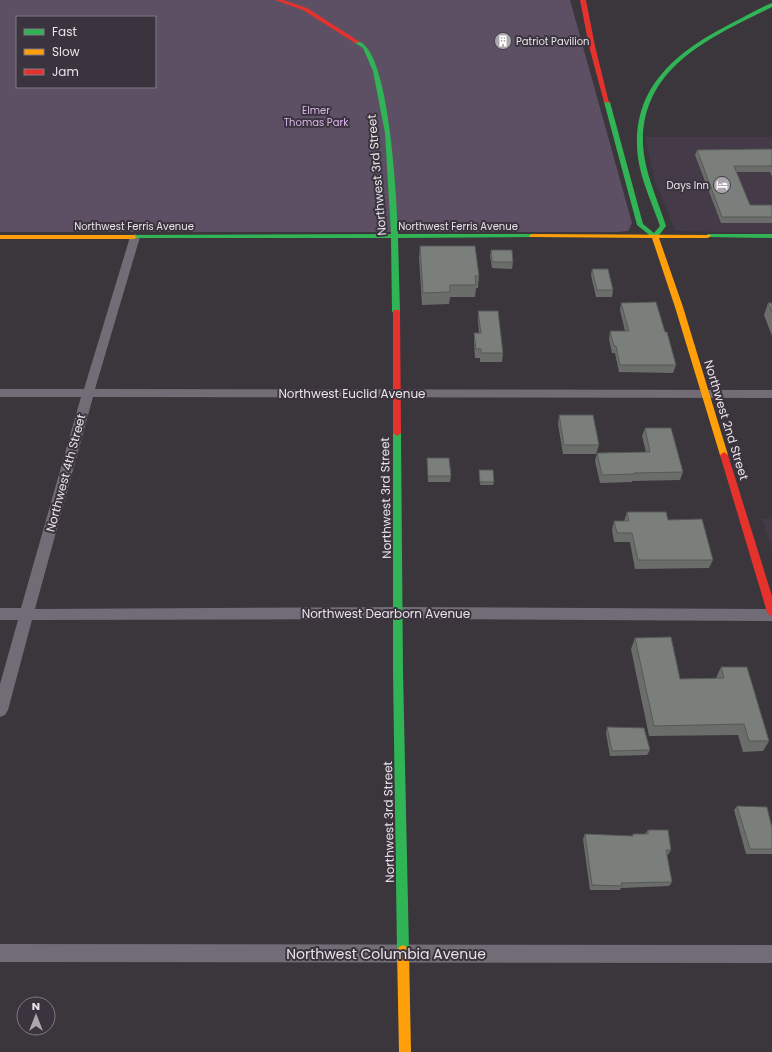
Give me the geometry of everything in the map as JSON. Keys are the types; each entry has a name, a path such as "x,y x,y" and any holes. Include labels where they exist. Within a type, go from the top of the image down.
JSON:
{"main road":[{"name":"Northwest 3rd Street","path":"278,0 305,9 365,47 376,71 388,133 395,238 399,613 398,671 405,1052"},
{"path":"583,0 592,46 640,225 656,237 663,226 644,167 640,145 639,124 643,105 654,84 677,59 711,36 772,5"},
{"path":"586,15 588,0"},
{"name":"Northwest Ferris Avenue","path":"0,237 395,238 772,236"},
{"name":"Northwest 2nd Street","path":"656,237 772,612"}],"street":[{"name":"Northwest 4th Street","path":"0,710 88,394 135,238"},
{"name":"Northwest Euclid Avenue","path":"0,393 772,394"},
{"name":"Northwest Dearborn Avenue","path":"0,614 117,615 399,613 772,615"},
{"name":"Northwest Columbia Avenue","path":"0,953 772,954"}],"shaded area":[{"path":"645,137 772,137 772,233 675,231 655,181"},
{"path":"762,519 772,519 772,550"}],"green space":[{"name":"Elmer Thomas Park","path":"0,0 570,0 632,223 628,231 0,232"}],"building":[{"name":"Days Inn","path":"772,149 772,166 734,166 750,205 772,205 772,217 722,217 697,150"},
{"path":"420,246 475,246 479,276 475,276 476,285 450,285 450,292 423,293"},
{"path":"491,250 512,250 513,262 492,262"},
{"path":"592,269 608,269 613,290 597,290"},
{"path":"656,302 665,332 667,332 676,365 620,365 616,346 614,346 610,331 629,331 621,303"},
{"path":"768,303 772,303 772,313"},
{"path":"478,311 498,311 503,353 481,353 481,349 476,349 474,333 481,333"},
{"path":"559,415 593,415 599,445 564,445"},
{"path":"645,428 671,428 683,472 602,475 597,453 650,452"},
{"path":"427,458 449,458 451,476 428,476"},
{"path":"479,470 493,470 494,482 480,482"},
{"path":"627,512 666,512 668,520 702,519 713,560 638,560 632,533 617,533 614,521 629,521"},
{"path":"671,637 680,679 724,678 721,667 747,667 769,741 749,741 744,724 654,726 635,638"},
{"path":"607,727 644,728 650,750 612,751"},
{"path":"737,806 767,807 772,828 772,849 750,849"},
{"path":"648,830 668,830 671,850 666,850 672,882 621,883 622,886 592,885 585,834 633,836 633,834 648,834"}],"traffic: fast":[{"path":"607,102 640,225 655,237 663,226 643,165 640,144 642,117 650,94 664,74 682,56 726,28 772,5"},
{"path":"357,42 365,47 376,71 388,133 394,216 396,312"},
{"path":"134,237 532,236"},
{"path":"708,236 772,236"},
{"path":"397,433 398,671 403,951"}],"traffic: slow":[{"path":"532,236 708,236"},
{"path":"0,237 134,237"},
{"path":"655,237 679,307 724,455"},
{"path":"403,951 405,1052"}],"traffic: jam":[{"path":"278,0 305,9 357,42"},
{"path":"583,0 592,46 607,102"},
{"path":"396,312 397,433"},
{"path":"724,455 772,612"}],"place":[{"name":"Patriot Pavilion","path":"503,41"},
{"name":"Days Inn","path":"722,185"}]}
